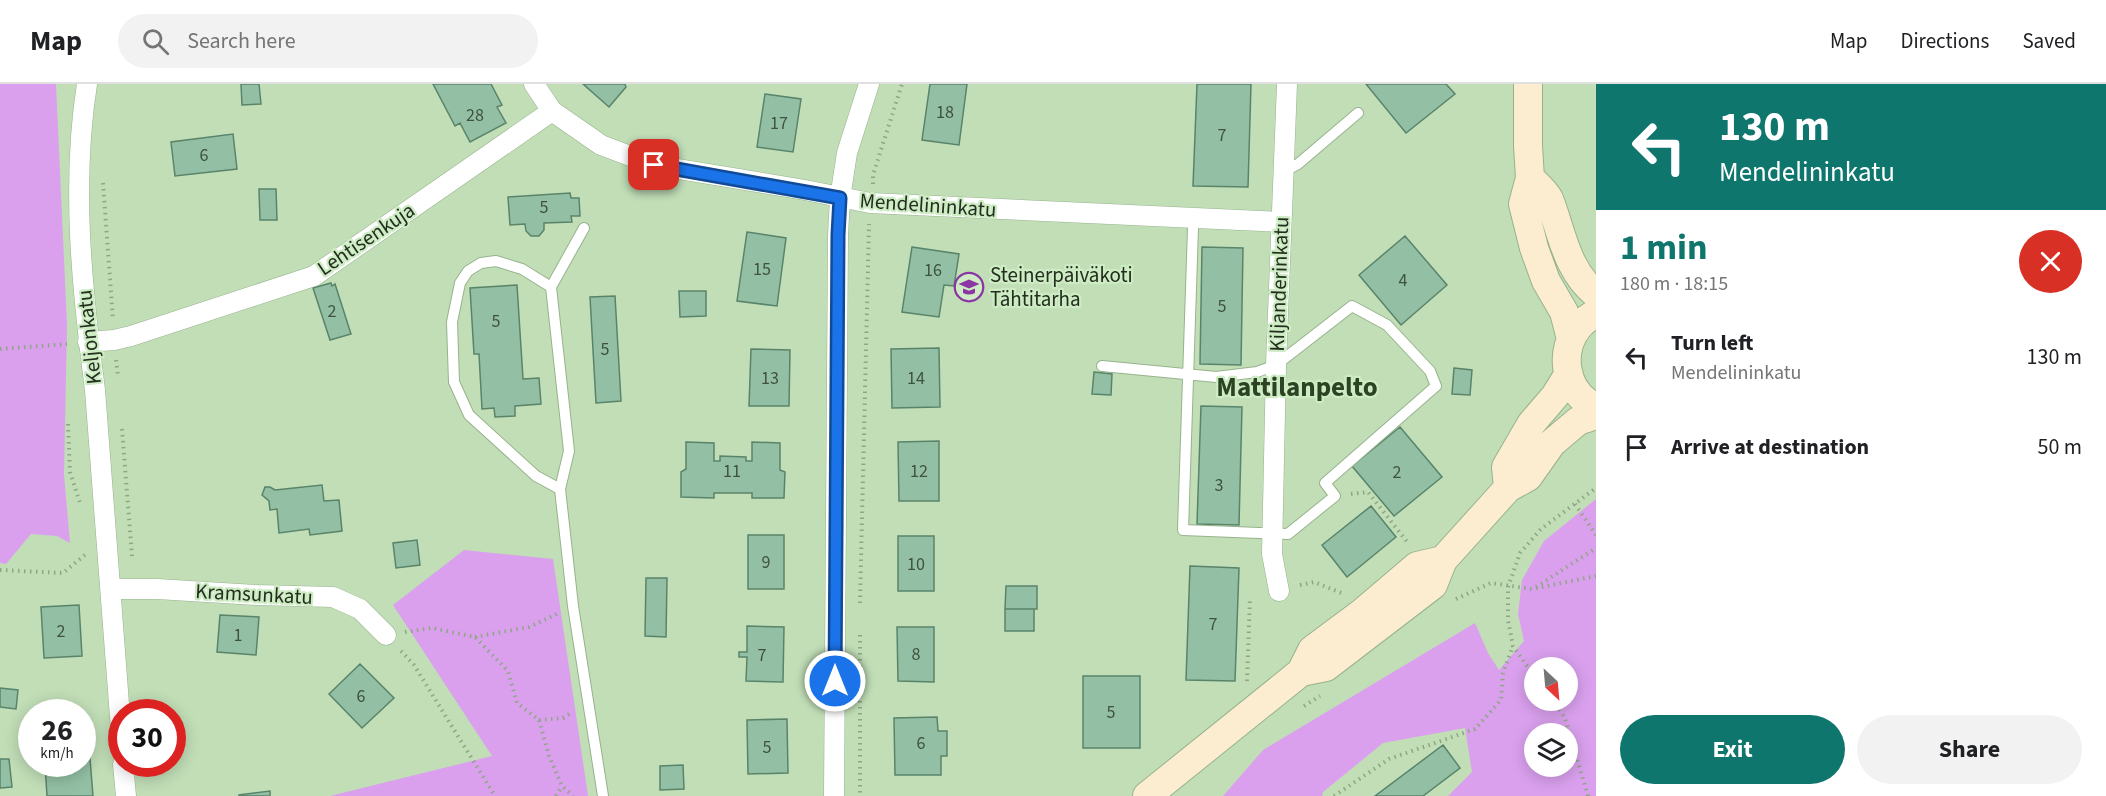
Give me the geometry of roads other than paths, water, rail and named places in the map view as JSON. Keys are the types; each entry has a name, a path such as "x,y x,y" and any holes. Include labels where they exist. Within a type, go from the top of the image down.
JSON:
{"main road":[{"path":"1528,84 1530,178 1523,204 1534,248 1546,280 1564,312 1571,339"},
{"path":"1530,178 1548,196 1560,237 1573,267 1596,294"},
{"path":"1596,313 1581,324 1571,339 1566,357 1568,375 1576,391 1596,407"},
{"path":"1508,488 1506,467 1531,424 1555,396 1568,375"},
{"path":"1147,796 1301,672 1326,667 1433,585 1443,560 1508,488 1528,477 1552,442 1578,421 1596,415"}],"street":[{"name":"Keljonkatu","path":"87,84 79,157 80,227 119,699"},
{"name":"Mendelininkatu","path":"534,84 552,111 601,145 654,165 870,203 1281,222"},
{"path":"834,796 840,198 847,153 869,84"},
{"name":"Kiljanderinkatu","path":"1279,591 1272,554 1272,533 1287,84"},
{"name":"Lehtisenkuja","path":"88,342 131,336 314,276 552,111"},
{"name":"Kramsunkatu","path":"110,590 157,589 333,597 360,609 386,634"},
{"path":"124,777 126,796"}],"lane":[{"path":"1283,172 1298,164 1358,113"},
{"path":"1102,366 1188,375 1216,377 1257,372 1276,365 1352,306 1387,324 1430,371 1436,386 1325,483 1335,496 1288,534 1183,530 1188,375 1193,218"},
{"path":"584,228 551,287 568,451 560,489 573,606 603,796"},
{"path":"551,287 522,269 496,261 481,263 468,271 460,283 453,322 454,382 469,415 536,476 560,489"}],"place":[{"name":"Steinerpäiväkoti Tähtitarha","path":"969,287"}],"district":[{"name":"Mattilanpelto","path":"1297,387"}]}
